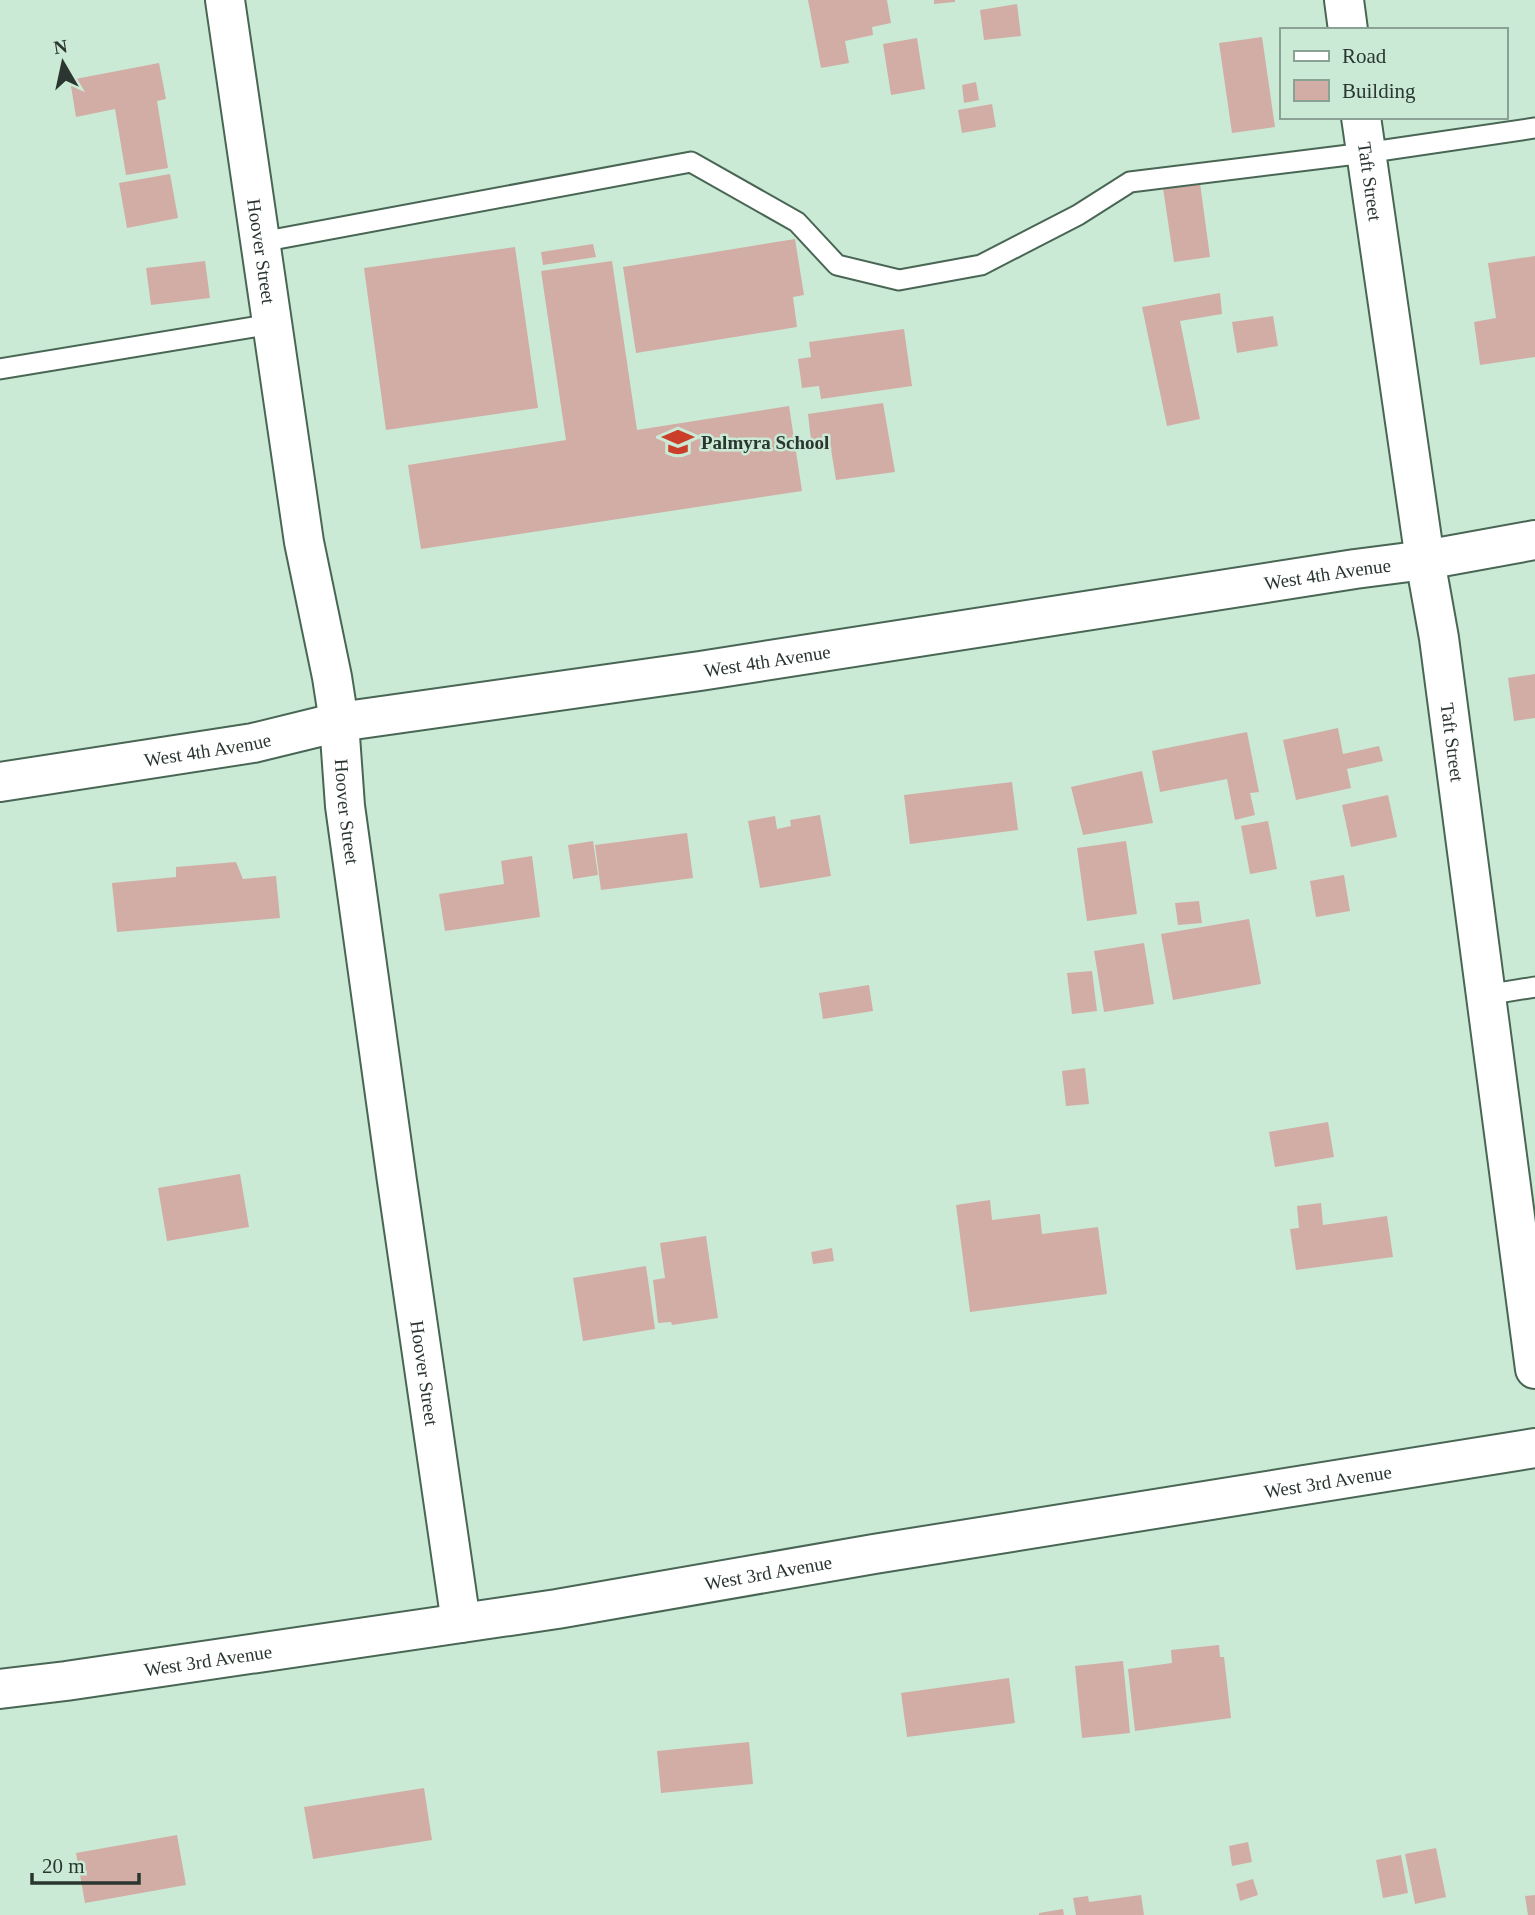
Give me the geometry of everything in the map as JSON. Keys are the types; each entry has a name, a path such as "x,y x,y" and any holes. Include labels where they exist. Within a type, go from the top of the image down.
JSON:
{"street":[{"name":"Hoover Street","path":"225,0 304,542 339,722 347,820 398,1195 461,1623"},
{"path":"1344,0 1348,28"},
{"name":"Taft Street","path":"1363,135 1425,560 1439,638 1535,1369"},
{"name":"West 4th Avenue","path":"0,782 253,743 339,722 700,671 1425,560 1535,540"},
{"name":"West 3rd Avenue","path":"0,1689 557,1609 874,1554 1535,1448"}],"lane":[{"path":"261,242 691,162 797,222 837,265 899,280 981,265 1078,215 1130,182 1363,135 1535,128"},
{"path":"0,369 272,324"},
{"path":"1486,995 1535,988"}],"building":[{"path":"808,0 887,0 891,23 872,27 873,35 845,41 849,63 821,68"},
{"path":"934,0 955,0 955,2 934,4"},
{"path":"1017,4 1021,36 984,40 980,10"},
{"path":"1262,37 1275,127 1232,133 1219,43"},
{"path":"917,38 925,89 891,95 883,44"},
{"path":"159,63 166,99 157,101 168,168 126,175 115,109 76,117 70,80"},
{"path":"976,82 979,100 964,103 962,85"},
{"path":"992,104 996,127 962,133 958,110"},
{"path":"170,174 178,218 127,228 119,183"},
{"path":"1200,183 1210,257 1174,262 1163,188"},
{"path":"795,239 804,295 793,297 797,327 636,353 623,267"},
{"path":"593,244 596,257 543,265 541,252"},
{"path":"515,247 538,408 386,430 364,268"},
{"path":"1535,256 1535,357 1480,365 1474,322 1496,318 1488,263"},
{"path":"205,261 210,298 151,305 146,268"},
{"path":"612,261 637,430 789,406 802,491 421,549 408,465 566,440 541,271"},
{"path":"1220,293 1222,314 1180,321 1200,419 1167,426 1142,307"},
{"path":"1273,316 1278,346 1237,353 1232,322"},
{"path":"904,329 912,386 821,399 819,386 802,388 798,359 811,357 809,342"},
{"path":"883,403 895,472 836,480 829,437 811,440 808,414"},
{"path":"1535,674 1535,718 1514,721 1508,678"},
{"path":"1338,728 1343,754 1379,746 1383,761 1347,769 1351,788 1296,800 1283,740"},
{"path":"1247,732 1259,792 1250,793 1255,815 1235,820 1227,779 1160,792 1152,751"},
{"path":"1142,771 1153,823 1083,835 1071,787"},
{"path":"1012,782 1018,830 910,844 904,795"},
{"path":"1388,795 1397,837 1351,847 1342,805"},
{"path":"820,815 831,876 760,888 748,821 775,816 777,829 791,826 790,820"},
{"path":"1268,821 1277,869 1250,874 1241,826"},
{"path":"687,833 693,878 601,890 595,845"},
{"path":"593,841 598,875 573,879 568,845"},
{"path":"1126,841 1137,914 1087,921 1077,848"},
{"path":"532,856 540,917 445,931 439,894 504,884 501,861"},
{"path":"236,862 243,879 276,876 280,918 117,932 112,883 176,877 176,867"},
{"path":"1344,875 1350,911 1316,917 1310,881"},
{"path":"1199,901 1202,923 1178,925 1175,903"},
{"path":"1249,919 1261,984 1173,1000 1161,934"},
{"path":"1144,943 1154,1004 1104,1012 1094,951"},
{"path":"1092,971 1097,1011 1072,1014 1067,973"},
{"path":"869,985 873,1011 823,1019 819,993"},
{"path":"1085,1068 1089,1104 1066,1106 1062,1071"},
{"path":"1328,1122 1334,1157 1275,1167 1269,1132"},
{"path":"240,1174 249,1227 167,1241 158,1188"},
{"path":"990,1200 992,1220 1040,1214 1042,1234 1098,1227 1107,1294 970,1312 956,1205"},
{"path":"1321,1203 1323,1225 1387,1216 1393,1257 1296,1270 1290,1229 1299,1228 1297,1206"},
{"path":"706,1236 718,1318 672,1325 671,1322 658,1323 653,1280 665,1278 660,1243"},
{"path":"832,1248 834,1261 813,1264 811,1252"},
{"path":"646,1266 655,1329 583,1341 573,1278"},
{"path":"1219,1645 1220,1657 1224,1657 1231,1718 1135,1731 1128,1669 1172,1663 1171,1650"},
{"path":"1123,1661 1130,1733 1082,1738 1075,1666"},
{"path":"1009,1678 1015,1723 907,1737 901,1693"},
{"path":"749,1742 753,1784 661,1793 657,1751"},
{"path":"424,1788 432,1840 313,1859 304,1807"},
{"path":"177,1835 186,1885 85,1903 76,1853"},
{"path":"1248,1842 1252,1862 1232,1866 1229,1846"},
{"path":"1436,1848 1446,1897 1415,1904 1405,1854"},
{"path":"1401,1855 1408,1893 1383,1898 1376,1860"},
{"path":"1253,1879 1258,1895 1240,1901 1236,1884"},
{"path":"1141,1895 1144,1915 1076,1915 1073,1898 1088,1896 1089,1902"},
{"path":"1535,1895 1535,1915 1528,1915 1525,1896"},
{"path":"1063,1909 1064,1915 1039,1915 1039,1913"}],"place":[{"name":"Palmyra School","path":"678,442"}]}
